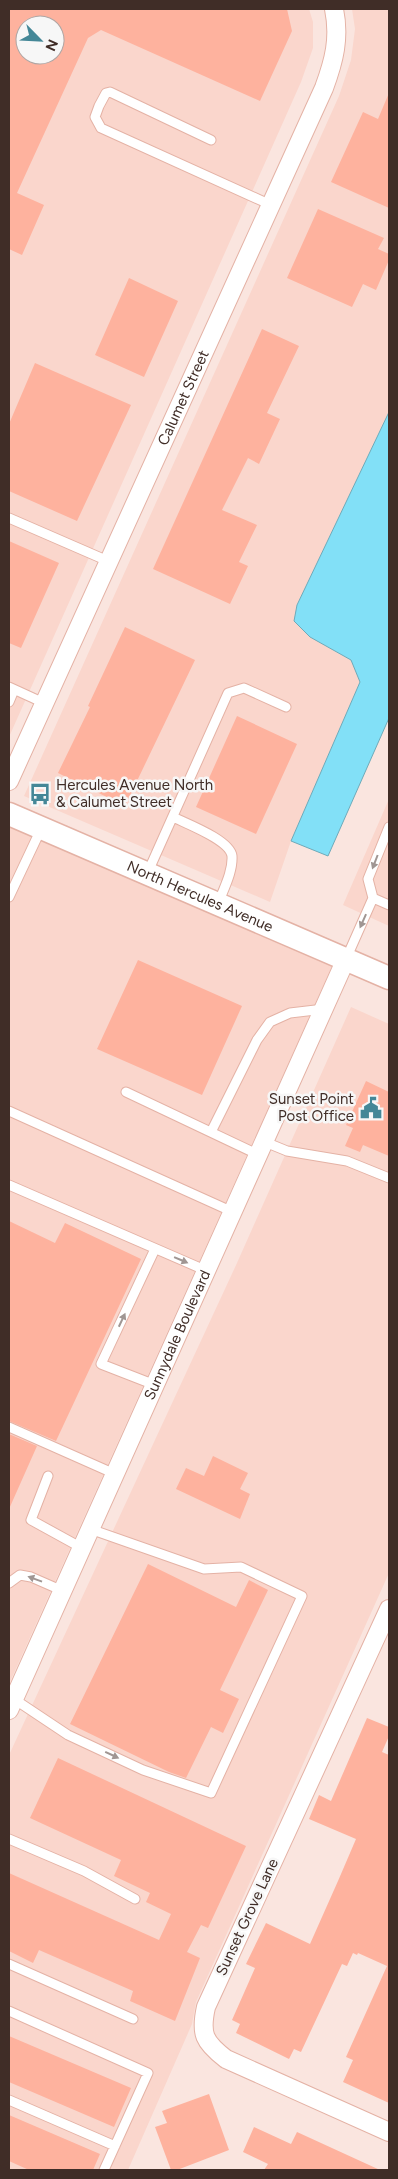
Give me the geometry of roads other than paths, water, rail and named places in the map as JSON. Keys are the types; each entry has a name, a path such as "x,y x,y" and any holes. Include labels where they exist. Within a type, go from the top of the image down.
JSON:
{"street":[{"name":"Calumet Street","path":"9,782 13,761 44,704 324,88 335,56 338,26 334,9"},
{"name":"North Hercules Avenue","path":"9,814 389,978"},
{"name":"Sunnydale Boulevard","path":"12,1696 63,1590 346,959"},
{"name":"Sunset Grove Lane","path":"389,1609 206,2007 202,2023 204,2038 213,2049 226,2059 389,2132"}],"lane":[{"path":"211,140 110,92 106,93 95,117 101,128 271,204"},
{"path":"9,518 108,561"},
{"path":"9,702 11,688 44,704"},
{"path":"147,874 228,693 244,688 286,707"},
{"path":"173,817 226,844 232,855 230,869 218,904"},
{"path":"346,959 373,898 368,880 389,827"},
{"path":"9,898 41,829"},
{"path":"373,898 389,905"},
{"path":"211,1132 257,1040 270,1022 290,1013 324,1009"},
{"path":"126,1092 211,1132 262,1148 347,1161 389,1178"},
{"path":"9,1111 233,1212"},
{"path":"9,1186 207,1270"},
{"path":"155,1249 101,1364 155,1385"},
{"path":"9,1427 115,1474"},
{"path":"48,1476 30,1520 82,1548"},
{"path":"12,1696 68,1735 143,1770 211,1793 302,1596 241,1567 204,1569 90,1529"},
{"path":"9,1583 20,1575 31,1577 63,1590"},
{"path":"9,1839 84,1871 135,1899"},
{"path":"9,1964 132,2019"},
{"path":"9,2011 148,2073 104,2170"},
{"path":"9,2100 115,2146"}],"water":[{"path":"389,412 389,718 328,856 291,841 360,682 351,660 310,637 294,621 297,605"}],"place":[{"name":"Hercules Avenue North & Calumet Street","path":"40,794"},
{"name":"Sunset Point Post Office","path":"371,1108"}]}
